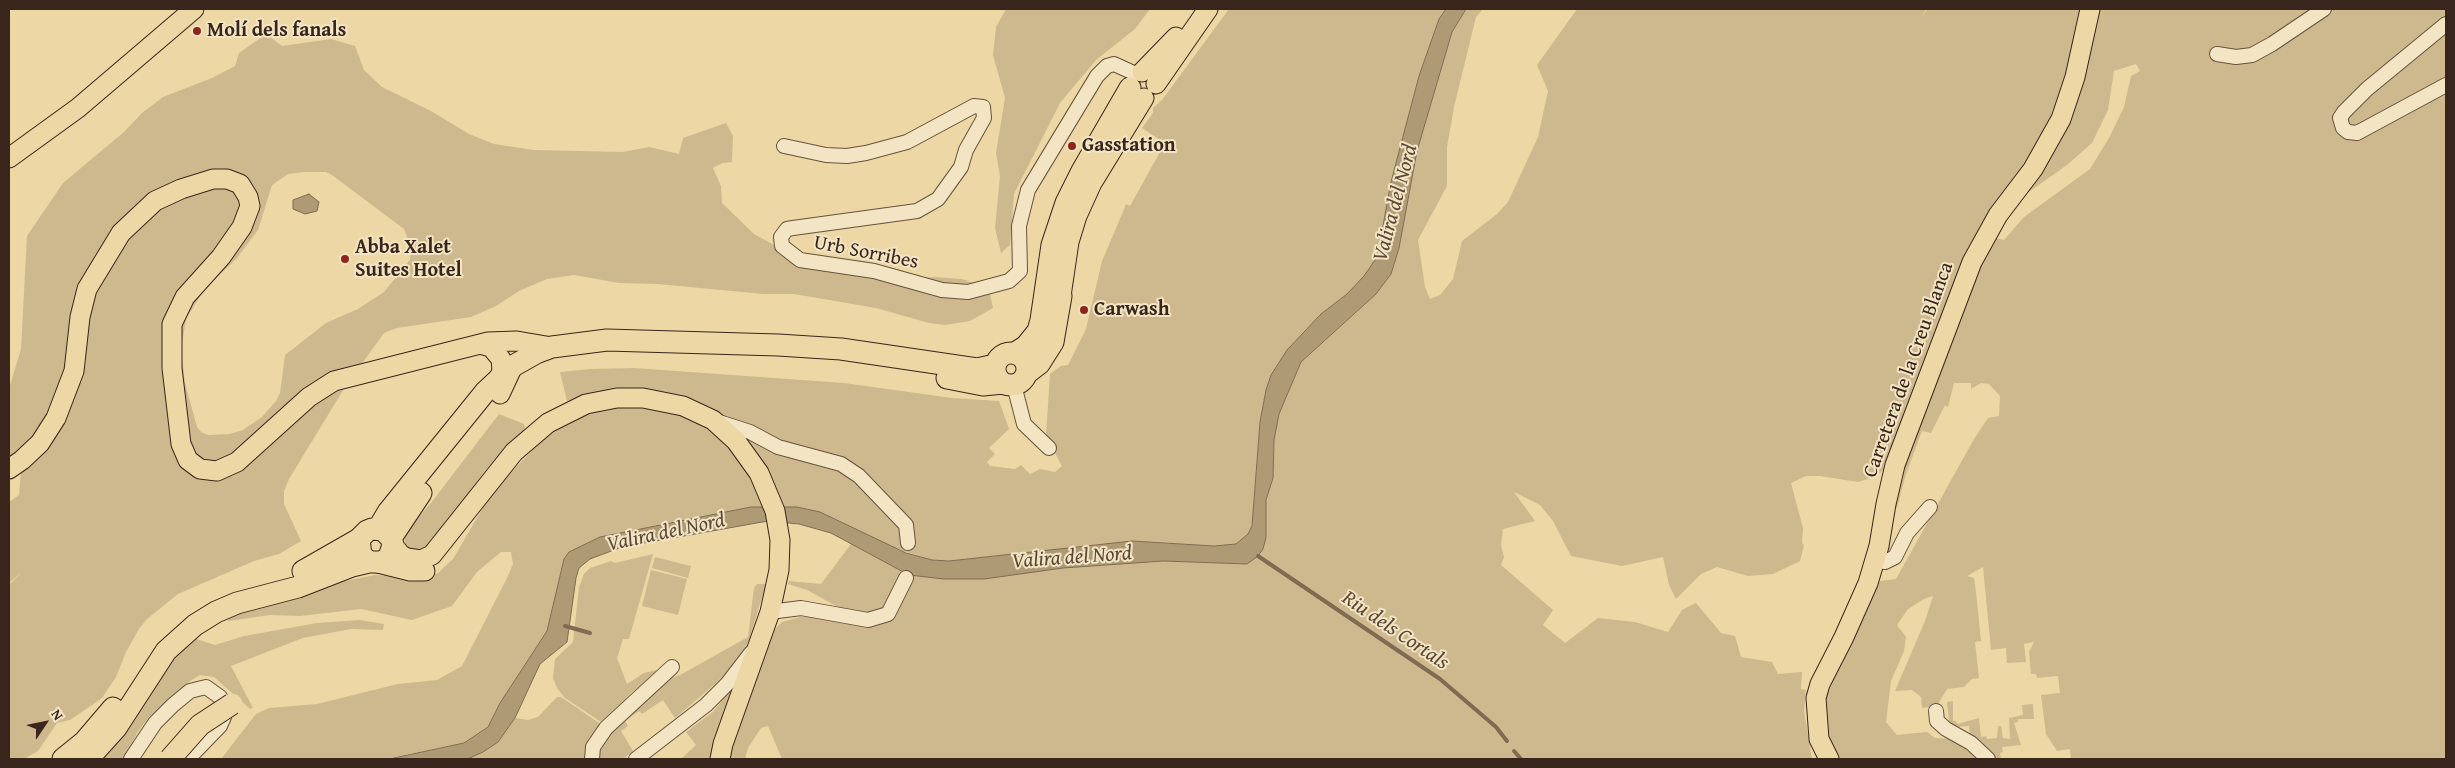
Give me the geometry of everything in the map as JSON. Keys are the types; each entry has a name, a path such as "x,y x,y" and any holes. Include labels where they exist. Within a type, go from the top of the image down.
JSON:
{"highway":[{"path":"1009,377 1002,355 1015,353 1026,346 1040,325 1052,245 1066,203 1082,171 1142,83"},
{"path":"504,380 577,355 632,353 816,361 937,374 960,382 983,385 1009,377 1039,364 1054,342 1061,296"},
{"path":"88,759 116,728 166,651 195,626 231,605 298,587 330,574 389,557 387,531 470,409 536,353 552,347 607,340 778,345 840,349 977,370 1009,377"},
{"path":"63,759 98,727 114,707 154,646 176,623 207,602 222,595 308,569 352,543 367,531 387,531"},
{"path":"352,543 361,555 374,562"},
{"path":"170,759 188,736 200,725 232,704"}],"main road":[{"path":"9,158 78,108 194,9"},
{"path":"1061,296 1069,242 1077,216 1092,183 1142,83 1196,9"},
{"path":"1142,83 1208,9"},
{"name":"Carretera de la Creu Blanca","path":"1829,759 1819,739 1816,698 1820,684 1860,602 1875,561 1895,465 1972,262 1984,238 2008,200 2033,169 2061,119 2075,77 2090,9"},
{"path":"9,469 40,443 56,418 74,370 80,317 87,289 121,233 155,201 181,189 213,179 227,179 240,184 248,197 250,206 242,227 221,257 185,297 172,324 172,368 181,444 188,460 200,469 218,471 237,462 285,417 327,384 380,368 486,343 517,341 552,347"},
{"path":"486,343 507,348 510,352 504,380"},
{"path":"387,531 401,556 420,560 432,555 514,452 548,423 565,413 595,401 617,398 643,398 683,406 713,420 736,441 759,473 775,511 780,540 779,570 771,607 723,744 720,759"},
{"path":"374,562 422,572 437,566 448,552 491,479"}],"street":[{"path":"2217,54 2252,55 2324,9"},
{"path":"2446,24 2350,106 2340,118 2342,128 2348,132 2357,133 2446,86"},
{"name":"Urb Sorribes","path":"784,146 826,155 847,156 866,153 907,142 974,106 983,107 984,118 966,150 961,167 938,199 917,211 792,228 787,229 781,237 782,246 791,255 800,260 874,271 942,290 968,292 1009,281 1020,271 1019,226 1028,190 1097,76 1107,66 1114,64 1142,83"},
{"path":"1009,377 1024,424 1049,448"},
{"path":"713,420 750,432 778,447 841,464 859,476 906,525 908,543"},
{"path":"1875,561 1884,562 1895,557 1907,533 1930,507"},
{"path":"771,607 802,608 868,620 888,614 906,578"},
{"path":"636,759 706,705 741,667 760,639"},
{"path":"592,759 593,747 606,728 672,667"},
{"path":"131,759 155,723 173,705 190,691 206,687 220,697 224,704 224,717 220,726 188,759"},
{"path":"1936,711 1937,721 1971,743 1988,759"}],"shaded area":[{"path":"1006,9 1150,9 1135,29 1096,60 1060,103 1014,194 1010,245 1001,253 995,228 1000,176 996,153 1005,98 993,55 996,27"},
{"path":"1229,9 1446,9 1439,19 1419,76 1391,182 1375,260 1364,276 1347,294 1321,314 1287,350 1271,375 1260,422 1252,526 1248,534 1236,544 1214,546 1132,541 949,561 932,560 897,549 820,512 797,507 783,507 718,416 590,396 567,401 560,372 634,368 844,383 952,398 999,401 1009,429 989,448 995,454 987,462 990,466 1015,469 1021,465 1030,474 1040,469 1055,472 1062,466 1046,436 1050,374 1061,366 1068,365 1086,329 1102,261 1126,204 1130,206 1165,143 1142,128 1153,113 1153,108 1162,100"},
{"path":"1466,9 1483,9 1476,17 1454,107 1447,147 1447,186 1418,240 1425,287 1430,299 1440,295 1453,279 1462,241 1497,214 1508,202 1538,137 1548,91 1537,65 1577,9 1926,9 1921,19 1927,9 2083,9 2069,67 2055,111 1945,308 1912,390 1888,465 1877,476 1858,482 1820,476 1806,476 1791,483 1803,528 1802,543 1804,545 1800,561 1773,574 1748,576 1717,567 1701,574 1676,599 1669,585 1663,557 1622,566 1571,556 1553,521 1540,505 1514,492 1535,521 1503,529 1501,545 1504,557 1501,565 1553,610 1543,625 1565,643 1598,618 1635,622 1668,632 1682,610 1696,603 1721,633 1735,636 1741,657 1772,662 1778,674 1802,672 1801,689 1806,690 1804,711 1812,759 782,759 768,726 761,728 748,748 745,759 728,759 747,699 774,630 782,622 804,616 847,612 807,590 788,584 789,581 821,584 851,544 910,575 1163,561 1247,564 1266,537 1266,500 1273,478 1274,440 1279,414 1301,362 1376,294 1391,274 1399,248 1417,151 1452,32"},
{"path":"2096,9 2446,9 2446,759 2071,759 2070,749 2057,751 2046,734 2041,695 2060,693 2058,676 2037,678 2036,674 2031,674 2029,652 2034,642 2024,644 2026,662 2007,663 2006,648 1991,650 1983,567 1967,576 1974,578 1976,592 1981,641 1975,642 1979,678 1972,679 1964,687 1947,689 1937,706 1922,708 1921,697 1912,690 1895,691 1925,621 1933,596 1924,599 1908,609 1897,625 1906,637 1904,651 1891,681 1886,722 1897,735 1927,732 1935,738 1956,739 1982,759 1838,759 1828,743 1823,719 1826,697 1864,611 1880,581 1896,579 1974,439 1988,418 1999,416 2000,396 1989,384 1981,383 1971,389 1971,383 1954,383 1948,407 1945,405 1931,433 1922,431 1906,474 1897,508 1894,507 1900,478 1991,237 2004,240 2024,217 2090,169 2109,138 2124,107 2131,76 2140,71 2136,64 2114,71 2108,110 2092,143 2067,165 2016,201 2040,170"},
{"path":"266,34 282,46 331,39 355,46 364,70 382,87 431,111 469,134 494,144 534,150 623,152 649,147 679,154 683,138 726,123 733,136 732,162 722,163 713,168 721,186 722,203 754,234 783,250 921,278 962,279 977,284 990,294 993,308 970,321 945,325 929,323 876,308 794,294 763,294 658,284 619,283 574,275 547,279 519,291 496,306 471,317 397,328 384,333 345,387 289,479 284,491 284,504 301,541 279,554 254,561 178,594 147,619 139,629 126,652 116,677 102,698 70,720 57,723 38,751 24,759 9,759 9,585 21,573 9,583 9,502 19,495 21,471 9,456 9,389 21,349 27,236 63,183 124,132 142,113 163,97 212,78 235,66 239,53","holes":["326,172 404,229 411,247 410,260 384,292 358,309 326,323 285,355 280,393 276,401 262,417 243,430 230,434 208,435 201,432 197,427 185,383 181,349 186,319 204,290 237,258 258,230 272,185 288,174"]},
{"path":"624,406 657,408 685,415 709,429 727,446 749,473 760,492 764,507 751,507 600,537 569,552 564,559 547,631 500,703 488,727 464,743 385,759 221,759 256,714 269,708 317,704 398,684 437,680 462,666 507,578 513,564 511,552 501,552 477,572 452,606 412,620 361,609 300,616 270,615 229,621 226,618 342,575 345,581 375,575 424,578 438,573 453,559 492,492 548,434 587,412"},
{"path":"499,414 524,424 525,430 484,472 433,544 419,552 411,550 406,545 404,538 408,529 431,503"},
{"path":"653,554 629,639 623,639 617,658 627,684 644,673 656,670 657,673 630,694 604,724 565,698 557,688 553,678 555,659 573,642 579,587 584,574 590,568 611,561 615,563"},
{"path":"655,557 691,566 688,578 652,568"},
{"path":"651,570 687,579 678,615 642,606"},
{"path":"757,584 766,584 749,640 740,658 715,684 675,718 663,700 642,714 639,711 625,721 628,726 621,731 633,751 623,759 597,759 599,747 610,731 664,681 682,674 748,637 754,588"},
{"path":"360,620 384,624 383,630 351,629 303,638 231,666 253,708 250,709 214,677 200,675 190,681 149,717 137,733 124,759 102,759 157,676 193,638 215,645 244,636 317,623"},
{"path":"743,675 715,759 681,759 696,745 686,732 713,712"},
{"path":"557,697 561,697 602,725 587,750 585,759 467,759 498,742 515,718 528,720 538,717"},
{"path":"1953,701 1953,721 1956,721 1957,724 1979,718 1981,737 1986,736 1987,739 1997,738 1998,726 2001,726 2003,738 2010,739 2009,718 2023,715 2022,705 2033,704 2034,719 2018,719 2018,722 2014,723 2021,745 2002,747 2001,759 1992,759 1970,738 1969,726 1955,727 1949,721 1947,702"}],"water":[{"name":"Valira del Nord","path":"1446,9 1466,9 1452,32 1417,151 1399,248 1391,274 1376,294 1301,362 1279,414 1274,440 1273,478 1266,500 1266,537 1263,549 1258,556 1247,564 1163,561 1063,568 984,579 944,579 909,575 831,533 799,524 768,521 622,547 590,559 579,568 567,642 540,664 515,718 498,742 483,752 467,759 389,759 464,743 488,727 500,703 547,631 564,559 569,552 600,537 751,507 797,507 820,512 906,553 932,560 949,561 1132,541 1214,546 1236,544 1248,534 1252,526 1260,422 1271,375 1287,350 1321,314 1347,294 1364,276 1375,260 1391,182 1419,76 1439,19"},
{"path":"309,194 319,202 317,211 305,214 293,209 293,200"}],"waterway":[{"name":"Riu dels Cortals","path":"1258,556 1440,679 1496,727 1507,741"},
{"path":"565,626 590,633"},
{"name":"Riu dels Cortals","path":"1514,751 1521,759"}],"place":[{"name":"Molí dels fanals","path":"197,31"},
{"name":"Gasstation","path":"1072,146"},
{"name":"Abba Xalet Suites Hotel","path":"345,259"},
{"name":"Carwash","path":"1084,310"}]}
